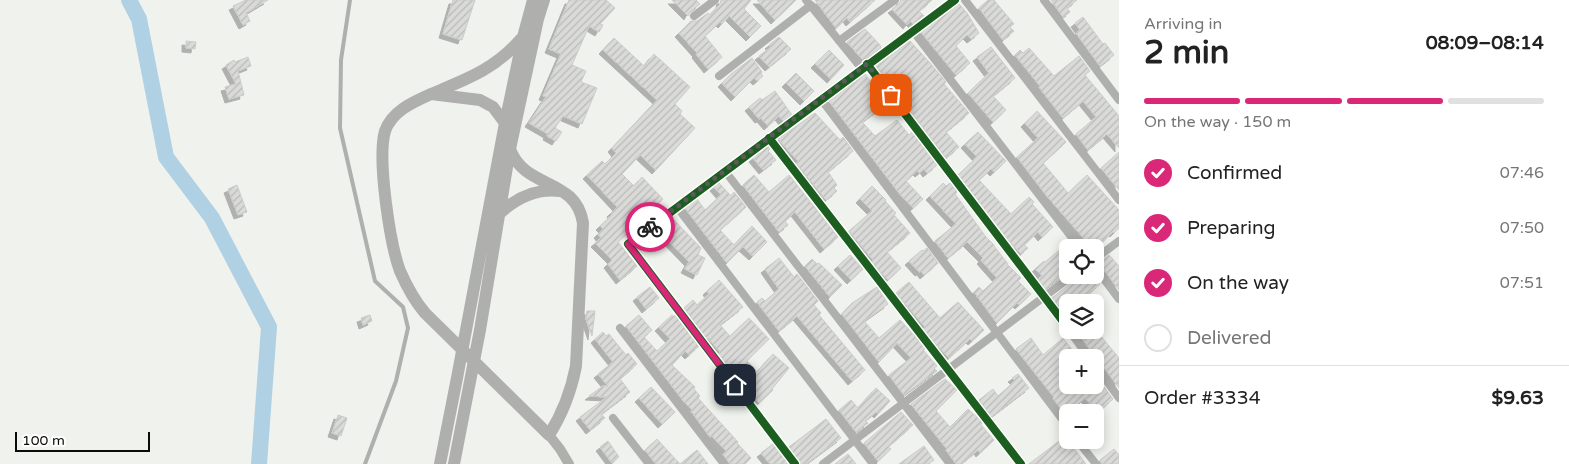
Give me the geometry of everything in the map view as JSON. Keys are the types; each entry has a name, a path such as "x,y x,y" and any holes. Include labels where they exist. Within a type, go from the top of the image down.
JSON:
{"highway":[{"path":"440,464 505,123 523,37 533,0"},
{"path":"454,464 480,330 510,149 538,19 544,0"},
{"path":"510,149 524,171 564,191 577,205 583,223 576,366 564,409 549,435 425,313 412,297 400,270 395,252 385,193 382,150 385,131 402,108 478,74 495,64 523,37"},
{"path":"431,94 480,100 493,107 505,123"},
{"path":"499,214 515,201 533,192 564,191"}],"main road":[{"path":"549,435 569,464"}],"street":[{"path":"694,16 715,0"},
{"path":"839,41 895,0"},
{"path":"795,464 628,244 864,66 955,0"},
{"path":"965,0 1119,200"},
{"path":"1044,0 1119,100"},
{"path":"719,76 809,3 839,41 864,66 1059,316"},
{"path":"913,30 1073,239"},
{"path":"821,99 1059,415"},
{"path":"769,138 1021,464"},
{"path":"725,171 950,464"},
{"path":"677,207 873,464"},
{"path":"1104,252 1119,241"},
{"path":"1104,279 1119,299"},
{"path":"824,464 1062,284"},
{"path":"620,328 724,464"},
{"path":"1104,377 1119,398"},
{"path":"613,418 649,464"},
{"path":"1084,449 1096,464"}],"lane":[{"path":"350,0 341,60 340,128 375,281 403,307 408,328 396,381 364,464"},
{"path":"403,307 412,297"}],"building":[{"path":"246,0 268,0 246,13 250,21 243,25 233,6"},
{"path":"453,0 475,0 462,40 443,34"},
{"path":"569,0 606,0 615,8 600,24 603,25 599,32 589,26 572,65 586,71 581,82 597,88 582,124 563,116 555,128 562,132 556,141 529,123 546,97 543,96 561,54 549,49"},
{"path":"672,0 696,0 700,4 688,16"},
{"path":"721,0 751,0 744,9 761,26 750,37 729,16 722,24 720,22 705,36 722,57 708,69 679,33 691,21 697,21 708,13 710,15 720,4"},
{"path":"757,0 796,0 775,20"},
{"path":"815,0 875,0 850,22 847,18 836,28"},
{"path":"901,0 932,0 919,11 924,16 913,24 910,21 907,25 892,9"},
{"path":"988,0 994,0 1014,24 1010,27 1014,31 1003,40 979,8"},
{"path":"1051,0 1077,0 1067,8 1070,12 1063,17"},
{"path":"959,4 979,33 971,39 967,35 956,46 970,63 956,75 921,32"},
{"path":"1083,17 1103,44 1105,43 1114,55 1100,66 1076,33 1080,30 1075,23"},
{"path":"865,29 881,48 867,58 862,59 847,42"},
{"path":"779,37 791,49 769,67 759,56 771,47 769,45"},
{"path":"614,38 644,66 654,54 690,87 675,104 682,111 680,114 695,128 656,170 640,155 622,174 634,186 642,177 663,199 618,242 637,266 620,280 608,264 612,260 595,243 601,238 598,234 603,229 600,226 612,215 611,213 617,207 587,175 602,161 605,164 616,153 612,148 657,100 603,50"},
{"path":"186,41 196,42 195,49 186,48"},
{"path":"910,41 946,82 944,84 969,113 946,132 959,147 946,158 876,66"},
{"path":"991,47 1015,78 993,96 1006,110 993,122 968,93 989,73 977,57"},
{"path":"1029,48 1054,76 1079,56 1090,71 1085,75 1119,116 1119,148 1107,134 1088,150 1076,134 1096,117 1083,101 1063,118 1015,55 1020,50 1023,53"},
{"path":"829,50 844,65 831,79 815,64"},
{"path":"248,57 251,66 238,71 244,95 229,99 225,87 236,84 226,65 234,60 235,62"},
{"path":"752,58 763,76 757,81 754,78 735,97 722,83"},
{"path":"796,73 814,91 804,101 786,83"},
{"path":"865,74 886,104 862,122 875,136 897,120 909,135 912,132 937,165 927,173 924,169 919,173 917,171 906,181 923,199 913,208 899,193 829,101"},
{"path":"775,91 792,115 783,121 779,116 768,126 749,107 760,98 762,100"},
{"path":"1037,111 1066,142 1043,163 1068,193 1087,175 1119,210 1119,228 1104,241 1104,239 1084,239 1046,195 1017,157 1038,138 1025,123"},
{"path":"815,113 840,140 843,137 853,151 828,172 837,185 834,188 837,191 826,200 796,163 798,161 778,139"},
{"path":"978,132 1006,161 994,172 991,169 979,180 1011,214 1029,197 1034,202 1032,204 1053,227 1042,237 1038,232 1024,245 1028,248 1021,254 1007,239 958,175 977,157 965,144"},
{"path":"768,146 770,149 768,151 776,160 763,170 753,158"},
{"path":"1119,152 1119,190 1101,168"},
{"path":"754,175 769,192 789,175 838,237 824,249 795,212 785,221 788,225 779,232 743,185"},
{"path":"719,183 731,196 734,192 746,207 720,230 734,245 752,226 767,242 753,256 743,247 727,263 685,208 697,199 705,210 721,195 714,187"},
{"path":"943,183 946,186 950,183 957,192 955,194 986,237 1007,264 1021,278 1018,281 1031,294 1019,305 1017,303 997,323 974,292 979,287 983,291 997,278 981,260 983,258 967,242 948,258 935,241 956,224 930,196"},
{"path":"237,185 247,212 238,215 228,189"},
{"path":"872,186 886,200 896,213 894,215 910,233 887,252 901,268 888,280 849,231 872,211 860,199"},
{"path":"672,218 701,248 698,255 705,258 697,275 685,269 689,262 657,229"},
{"path":"927,248 938,263 924,275 909,261"},
{"path":"1059,250 1059,279 1045,289 1038,279 1042,276 1035,269"},
{"path":"850,255 863,269 851,280 838,266"},
{"path":"1109,255 1119,266 1119,290 1104,270 1104,259"},
{"path":"779,258 794,277 797,274 818,301 814,305 821,313 819,315 865,370 852,381 797,316 779,331 757,302 762,298 765,301 779,289 765,269"},
{"path":"812,259 817,264 819,263 842,285 830,297 805,266"},
{"path":"719,280 743,307 720,325 730,336 749,318 769,339 747,361 757,372 773,354 789,368 773,390 759,403 718,354 720,352 707,339 684,308 693,300 697,305 709,294 707,291"},
{"path":"909,282 940,318 958,302 984,330 972,341 970,339 949,358 933,341 924,329 925,327 896,293"},
{"path":"1070,284 1100,284 1088,294 1059,294 1059,307 1052,298"},
{"path":"650,287 659,298 646,309 637,297"},
{"path":"877,287 888,304 864,321 879,338 900,320 915,336 925,349 923,350 937,366 934,368 937,371 904,395 889,375 911,358 897,343 879,362 842,314 852,303"},
{"path":"587,311 595,311 592,336 586,319"},
{"path":"370,315 372,321 363,325 361,318"},
{"path":"639,315 652,330 644,337 657,351 670,339 659,327 672,315 673,317 675,315 699,346 689,355 685,351 672,365 695,387 694,389 700,396 698,398 751,458 745,464 730,464 723,454 726,451 712,436 710,437 692,410 626,326"},
{"path":"603,332 606,336 609,334 626,355 628,353 637,364 620,379 630,392 601,414 605,418 590,430 580,417 607,397 589,396 603,386 608,386 598,374 613,362 595,339"},
{"path":"1031,338 1043,355 1064,339 1072,349 1059,349 1059,394 1104,394 1104,387 1113,399 1104,407 1104,404 1091,404 1085,398 1078,404 1059,404 1059,406 1016,349"},
{"path":"1082,339 1103,339 1119,358 1119,388 1104,367 1104,349 1090,349"},
{"path":"1018,374 1029,388 991,417 979,400 993,389 998,396 1015,381 1012,378"},
{"path":"945,379 957,390 936,411 950,427 968,409 981,421 981,425 994,440 980,453 978,450 961,464 956,464 947,449 911,404"},
{"path":"651,387 675,412 662,424 639,398"},
{"path":"876,388 890,401 878,414 876,412 865,421 868,423 856,432 839,410 851,400 858,408"},
{"path":"901,412 913,425 888,447 891,449 878,461 864,443"},
{"path":"338,415 347,418 341,436 332,433"},
{"path":"826,419 841,438 806,464 801,464 789,447"},
{"path":"657,439 680,464 656,464 645,450"},
{"path":"608,441 619,457 612,463 600,447"},
{"path":"1059,441 1059,449 1074,449 1086,464 1029,464"},
{"path":"773,444 788,464 770,464 761,453"},
{"path":"924,446 934,460 928,464 899,464"},
{"path":"1114,449 1119,455 1119,464 1102,464 1100,460"},
{"path":"697,450 708,464 680,464"},
{"path":"848,454 856,464 835,464"}],"waterway":[{"path":"129,0 139,19 166,157 212,218 269,327 259,464"}],"cycle path":[{"path":"795,464 628,244 955,0"},
{"path":"867,64 1059,316"},
{"path":"769,138 1021,464"}],"way so far":[{"path":"650,227 867,64 891,95"}],"route":[{"path":"650,227 628,244 735,385"}]}
